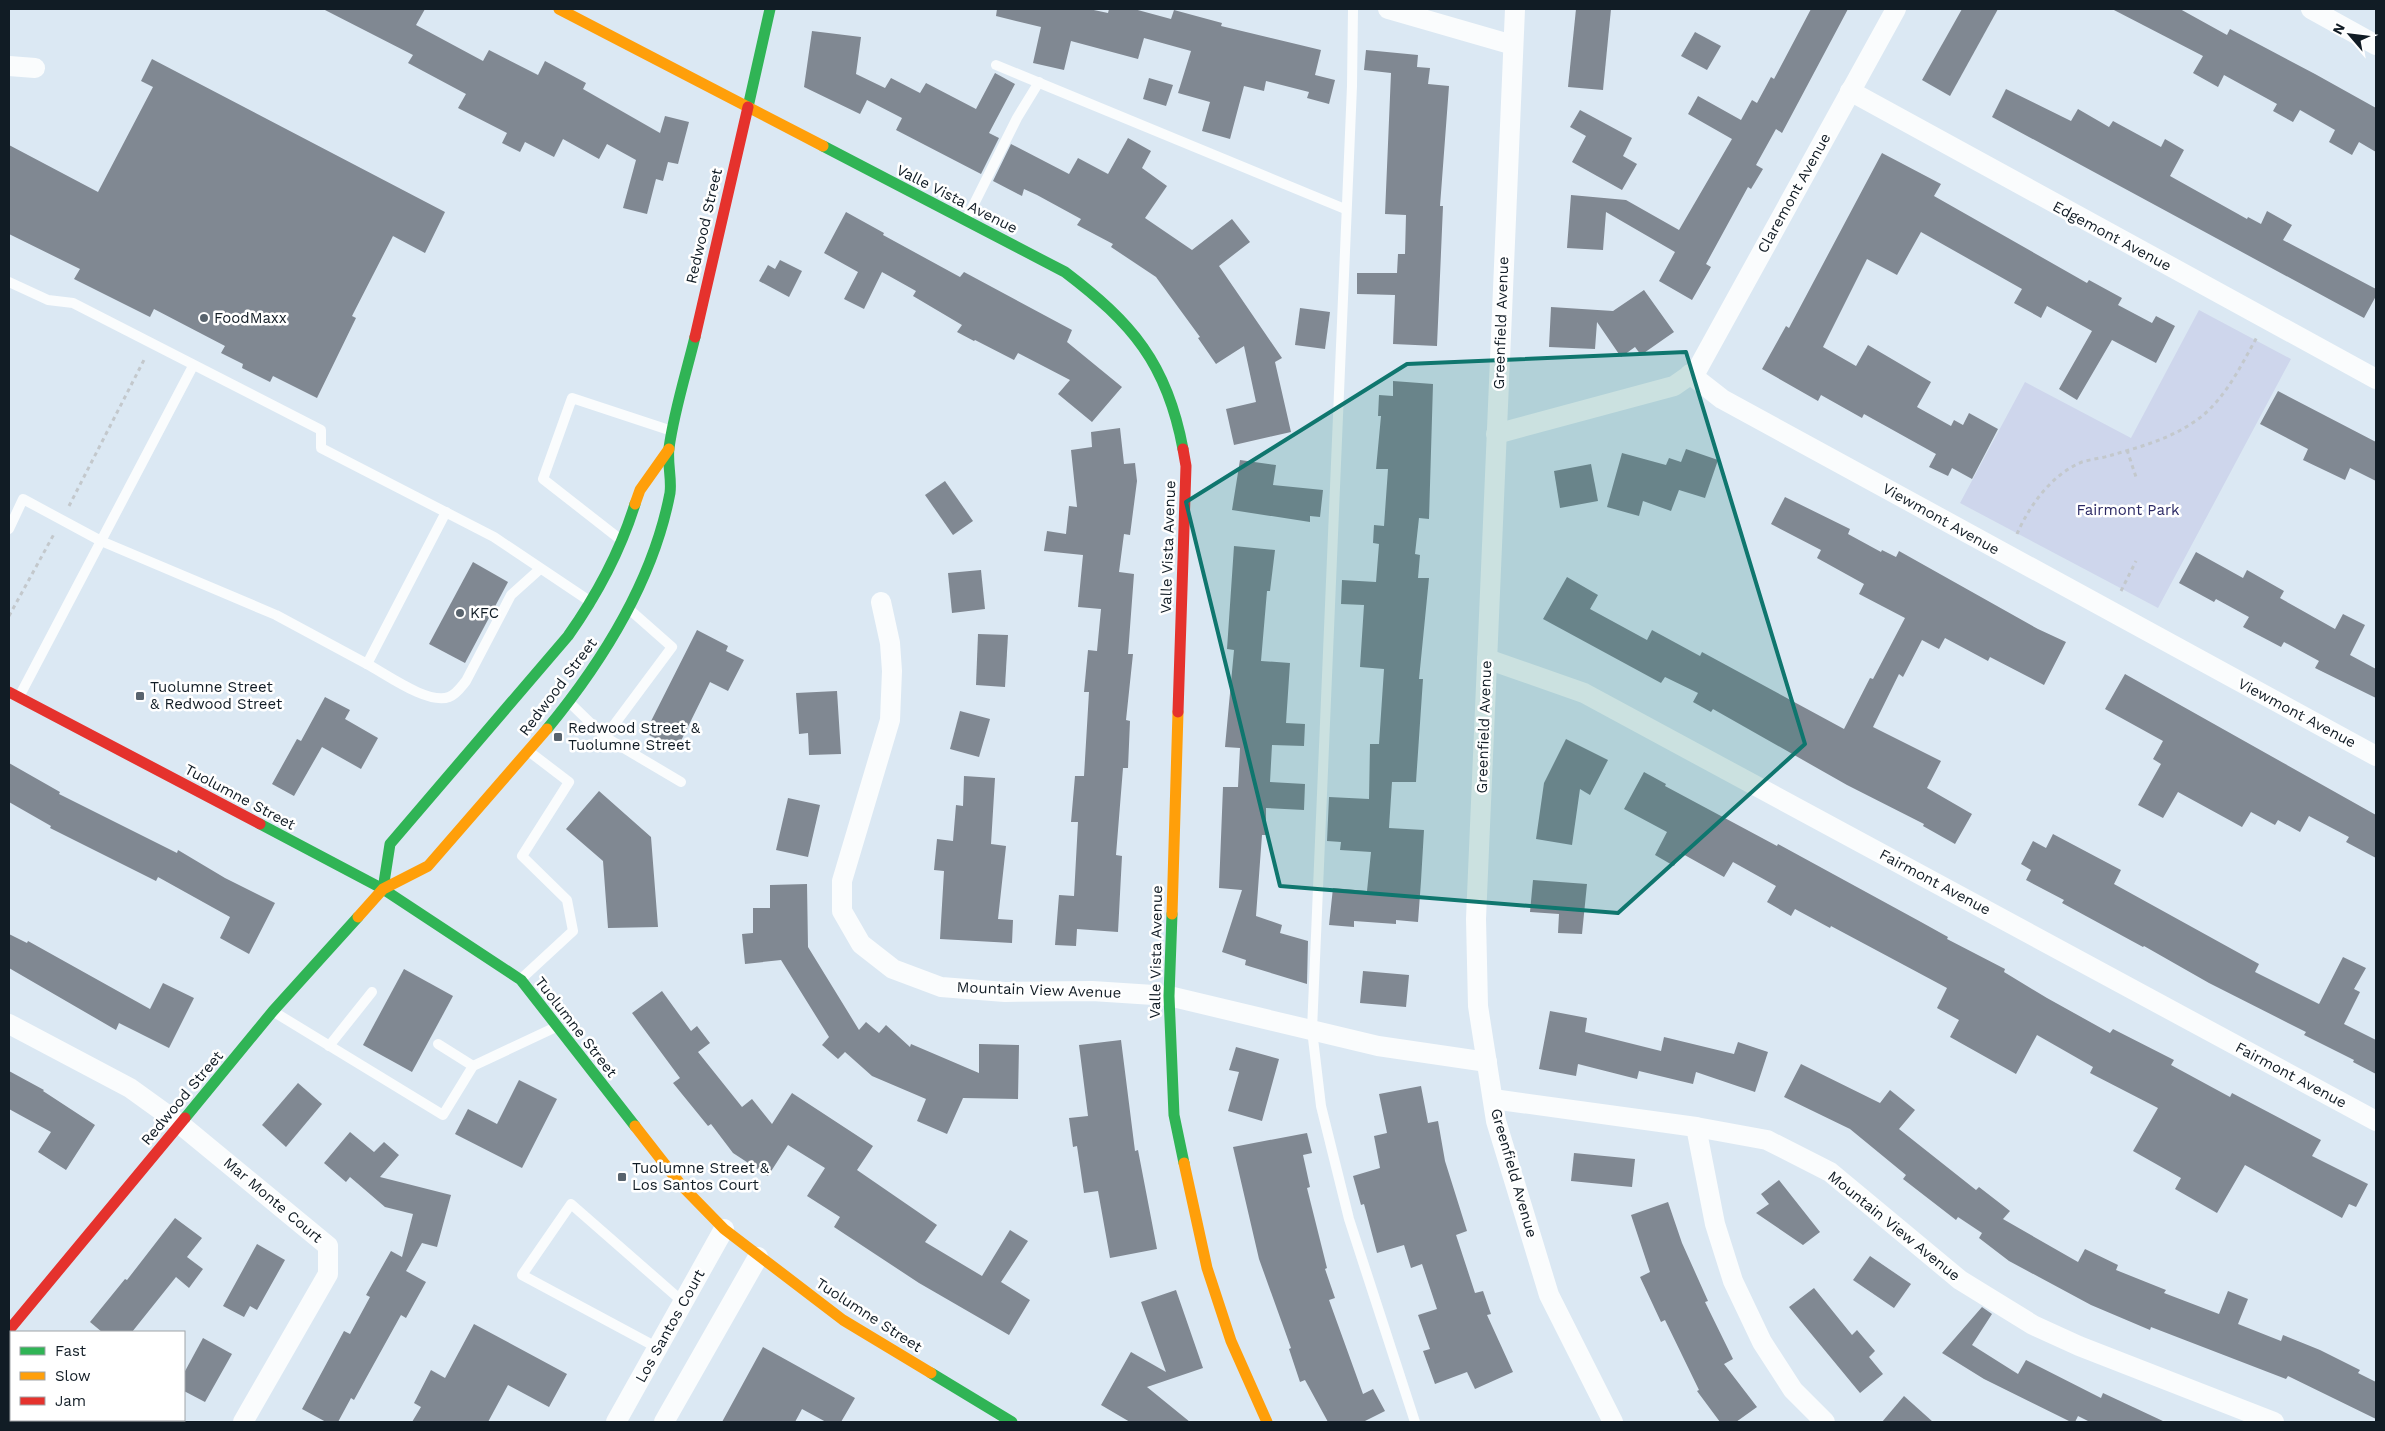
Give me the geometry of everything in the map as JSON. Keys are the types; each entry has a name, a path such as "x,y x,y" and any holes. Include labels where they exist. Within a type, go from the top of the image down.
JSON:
{"main road":[{"name":"Valle Vista Avenue","path":"559,9 1065,272 1094,292 1123,318 1153,358 1171,394 1180,426 1186,466 1169,996 1174,1115 1207,1268 1231,1340 1267,1422"},
{"name":"Redwood Street","path":"9,1330 273,1012 383,890 428,866 529,752 569,703 604,654 629,609 653,552 670,492 668,449 770,9"},
{"name":"Redwood Street","path":"383,890 390,844 568,636 592,602 624,542 640,490 668,449"},
{"name":"Tuolumne Street","path":"13,695 383,890 521,980 681,1185 724,1229 758,1257 843,1320 1012,1422"}],"street":[{"path":"1388,9 1513,45"},
{"name":"Greenfield Avenue","path":"1515,9 1476,919 1478,1006 1496,1121 1549,1295 1613,1422"},
{"name":"Claremont Avenue","path":"1690,374 1696,370 1896,9"},
{"path":"2311,9 2376,45"},
{"path":"9,66 35,68"},
{"name":"Edgemont Avenue","path":"1850,91 2376,379"},
{"path":"1496,434 1674,386 1690,374"},
{"name":"Viewmont Avenue","path":"1690,374 1722,399 2376,756"},
{"name":"Mountain View Avenue","path":"881,602 890,643 892,671 890,720 842,880 842,911 861,944 892,969 942,987 1005,992 1092,991 1169,996 1378,1046 1486,1062"},
{"name":"Fairmont Avenue","path":"1487,659 1584,693 2376,1120"},
{"path":"9,1024 130,1088 180,1124"},
{"name":"Mountain View Avenue","path":"1493,1099 1696,1127 1767,1140 1830,1172 1960,1280 2033,1325 2079,1346 2274,1422"},
{"name":"Mar Monte Court","path":"180,1124 328,1246 328,1274 243,1422"},
{"path":"1696,1127 1715,1224 1733,1281 1762,1342 1793,1390 1825,1422"},
{"name":"Los Santos Court","path":"616,1422 724,1229"},
{"path":"664,1422 758,1257"}],"lane":[{"path":"1353,9 1352,86 1345,209 1312,1030 1320,1106 1349,1219 1415,1422"},
{"path":"996,65 1345,209"},
{"path":"966,220 1018,118 1039,82"},
{"path":"9,282 48,300 73,303 321,430 321,448 494,537 592,602"},
{"path":"13,695 101,541 193,366"},
{"path":"624,542 542,479 572,398 673,431"},
{"path":"9,528 23,499 101,541 276,615 423,694 441,699 457,692 466,681 511,595 540,569"},
{"path":"367,664 446,512"},
{"path":"605,736 672,647 629,609"},
{"path":"569,703 605,736 681,782"},
{"path":"521,980 572,932 568,900 522,856 568,782 529,752"},
{"path":"329,1046 372,992"},
{"path":"273,1012 443,1115 473,1066 556,1027"},
{"path":"438,1044 473,1066"},
{"path":"658,1348 522,1275 571,1204 683,1302"}],"path":[{"path":"2009,556 2028,512 2054,482 2082,462 2175,434 2195,422 2214,404 2229,385 2266,320"},
{"path":"9,616 62,520 152,344"},
{"path":"2127,450 2136,477"},
{"path":"2110,612 2136,561"}],"highlighted area":[{"path":"1686,352 1805,744 1618,913 1280,886 1186,502 1407,364"}],"green space":[{"name":"Fairmont Park","path":"2199,310 2291,359 2158,608 1960,503 2025,382 2131,438"}],"building":[{"path":"323,9 425,9 416,25 483,61 489,50 538,75 545,61 586,83 583,89 660,133 665,116 689,122 678,164 668,162 663,181 656,179 647,214 623,208 636,160 607,144 599,159 563,139 554,157 525,142 520,152 502,143 507,133 458,108 466,94 408,63 413,55"},
{"path":"997,9 1089,9 1108,13 1109,9 1134,9 1171,19 1174,10 1222,23 1221,26 1321,50 1315,75 1335,80 1329,104 1307,98 1309,92 1266,81 1264,91 1244,86 1230,139 1202,131 1210,102 1178,93 1191,51 1144,38 1138,59 1071,41 1064,70 1033,63 1041,27 996,16"},
{"path":"1576,9 1611,9 1603,90 1568,87"},
{"path":"1811,9 1848,9 1782,133 1776,129 1756,165 1763,169 1751,189 1748,187 1706,264 1711,267 1692,300 1659,281 1675,252 1606,212 1603,250 1567,248 1571,195 1626,200 1679,230 1732,139 1688,114 1698,96 1741,120 1752,100 1757,103 1771,77 1774,79"},
{"path":"1962,9 1998,9 1950,96 1922,80"},
{"path":"2112,9 2180,9 2227,35 2230,29 2315,74 2376,108 2376,152 2359,142 2352,155 2329,142 2335,130 2300,110 2293,122 2273,111 2277,104 2224,75 2218,87 2193,73 2203,56"},
{"path":"812,31 861,37 856,74 885,88 891,78 920,93 926,83 976,109 995,73 1015,84 989,133 999,138 981,174 896,130 902,118 867,100 860,114 804,87"},
{"path":"1695,32 1721,46 1707,70 1681,56"},
{"path":"1366,50 1418,55 1417,67 1430,68 1428,84 1449,86 1440,206 1443,206 1437,346 1393,344 1395,295 1357,294 1357,273 1397,273 1398,254 1405,254 1406,215 1385,214 1391,73 1364,70"},
{"path":"152,59 445,212 425,253 393,236 352,316 356,318 317,398 273,376 270,382 242,368 243,364 221,353 225,346 154,309 150,317 74,279 80,269 9,234 9,145 98,192 153,87 141,81"},
{"path":"1149,78 1173,85 1166,106 1143,99"},
{"path":"2006,89 2071,121 2078,109 2109,127 2113,121 2161,147 2165,139 2184,150 2170,176 2247,219 2248,217 2261,224 2267,211 2292,225 2283,240 2376,289 2376,296 2364,318 1992,117"},
{"path":"1580,110 1632,138 1623,156 1637,164 1622,190 1572,162 1586,136 1570,127"},
{"path":"1128,138 1151,151 1142,168 1167,186 1145,218 1192,250 1232,219 1250,242 1219,266 1282,358 1275,362 1291,432 1234,445 1226,409 1256,402 1244,346 1216,364 1198,338 1200,337 1156,277 1111,247 1113,244 1077,225 1081,219 1024,189 1022,196 993,181 1011,144 1069,174 1078,158 1108,174"},
{"path":"1882,153 1941,184 1934,196 2087,283 2089,280 2122,298 2118,305 2152,323 2156,316 2175,326 2156,363 2112,340 2077,400 2059,389 2092,331 2047,306 2041,318 2014,303 2022,289 1921,232 1897,275 1867,259 1823,347 1856,366 1868,345 1931,382 1917,407 1951,426 1954,420 1963,425 1969,413 1998,429 1972,479 1952,468 1948,476 1929,467 1936,454 1864,414 1862,418 1821,395 1818,401 1762,369 1786,326 1789,328"},
{"path":"846,212 884,233 883,235 960,277 964,272 1072,330 1067,342 1122,387 1092,422 1058,394 1070,380 1018,353 1014,360 957,332 962,325 913,296 916,291 882,272 864,309 844,299 858,272 824,253"},
{"path":"780,260 802,271 789,297 759,281 768,265 775,269"},
{"path":"1644,290 1674,332 1641,355 1635,347 1621,357 1597,322 1595,349 1549,347 1551,307 1613,311"},
{"path":"1300,308 1330,312 1325,349 1295,345"},
{"path":"1393,381 1433,384 1429,519 1419,518 1415,554 1420,555 1418,578 1429,578 1419,679 1423,679 1416,782 1392,782 1389,828 1424,830 1418,922 1396,920 1396,924 1354,921 1354,927 1329,925 1333,888 1367,891 1371,852 1340,850 1341,842 1327,841 1329,797 1369,799 1370,744 1379,744 1384,669 1360,667 1364,605 1341,604 1342,580 1376,582 1379,544 1373,543 1374,525 1384,526 1388,469 1376,469 1381,416 1378,416 1379,395 1393,396"},
{"path":"2278,391 2376,442 2376,481 2350,468 2345,480 2303,460 2308,449 2260,424"},
{"path":"1120,428 1124,464 1135,463 1137,481 1130,535 1124,534 1119,572 1134,574 1128,654 1133,654 1126,720 1130,721 1128,768 1123,768 1116,855 1122,856 1118,932 1077,929 1076,946 1055,945 1059,895 1074,896 1078,822 1071,822 1075,776 1084,776 1089,692 1084,692 1088,650 1097,651 1101,609 1078,607 1083,555 1044,551 1047,531 1066,534 1069,506 1077,507 1071,450 1092,447 1091,432"},
{"path":"1686,449 1718,460 1705,498 1679,490 1671,511 1643,501 1639,516 1607,507 1622,453 1666,465 1669,458 1681,462"},
{"path":"1240,460 1276,465 1273,485 1323,490 1320,517 1310,516 1310,522 1232,510"},
{"path":"1591,464 1598,501 1560,508 1554,471"},
{"path":"945,481 973,521 953,535 925,495"},
{"path":"1785,497 1850,529 1848,534 1881,552 1882,550 1896,557 1899,551 2038,629 2066,642 2044,685 1990,657 1988,661 1945,638 1939,649 1922,640 1903,677 1899,674 1873,727 1941,761 1927,788 1972,814 1955,844 1923,826 1924,824 1847,785 1713,709 1711,712 1693,702 1698,693 1665,677 1661,683 1543,619 1567,577 1598,595 1590,609 1647,640 1652,630 1700,656 1702,652 1844,729 1870,678 1873,679 1905,618 1859,594 1864,584 1817,558 1821,550 1771,524"},
{"path":"1234,546 1275,550 1270,591 1267,591 1261,661 1290,663 1286,723 1305,724 1304,746 1272,745 1270,782 1305,784 1304,810 1266,808 1266,835 1262,835 1256,916 1282,925 1280,933 1308,941 1307,984 1245,965 1246,960 1222,952 1242,890 1219,888 1223,787 1238,787 1240,748 1225,747 1234,650 1227,649"},
{"path":"2196,552 2243,578 2247,570 2284,591 2280,598 2335,629 2343,614 2365,625 2350,655 2376,669 2376,698 2315,668 2319,661 2284,642 2281,647 2243,627 2249,617 2216,599 2214,602 2179,583"},
{"path":"473,562 508,582 465,663 429,644"},
{"path":"981,570 985,609 952,613 948,573"},
{"path":"697,630 728,646 726,651 744,660 728,691 710,682 677,749 645,733"},
{"path":"978,634 1008,635 1005,687 976,685"},
{"path":"2125,674 2376,815 2376,858 2346,842 2349,837 2309,816 2300,832 2278,820 2275,825 2251,812 2242,827 2178,792 2163,818 2138,805 2161,764 2153,759 2163,741 2105,709"},
{"path":"837,691 841,754 809,755 808,733 799,734 796,693"},
{"path":"325,697 350,710 345,719 378,738 361,769 322,747 294,796 272,784 297,739 301,741"},
{"path":"960,711 990,719 979,757 950,749"},
{"path":"1566,739 1608,760 1590,795 1580,789 1572,845 1536,839 1544,783"},
{"path":"9,763 60,792 59,794 177,853 178,850 225,878 275,903 249,954 220,938 230,917 158,877 156,881 50,828 51,826 9,802"},
{"path":"1644,772 1666,784 1665,786 1777,846 1778,844 1948,937 1947,939 2005,969 2004,972 2110,1033 2113,1029 2174,1060 2171,1065 2230,1097 2232,1093 2321,1140 2312,1156 2368,1184 2356,1207 2349,1204 2342,1218 2245,1165 2217,1213 2175,1189 2181,1178 2133,1151 2158,1108 2090,1073 2093,1067 2037,1035 2016,1074 1950,1037 1959,1020 1937,1008 1947,988 1831,926 1830,928 1795,909 1791,916 1767,902 1776,886 1733,862 1724,877 1681,853 1674,866 1655,855 1667,832 1624,809"},
{"path":"964,776 995,778 991,844 1006,846 998,919 1013,920 1012,943 940,939 944,871 934,870 937,839 953,841 956,805 963,806"},
{"path":"599,791 651,837 658,927 608,928 603,861 566,829"},
{"path":"788,798 820,805 808,857 776,850"},
{"path":"2053,834 2121,870 2114,884 2259,964 2255,972 2319,1004 2343,957 2366,968 2354,989 2360,992 2344,1024 2376,1040 2376,1074 2353,1062 2354,1060 2304,1035 2306,1032 2209,983 2062,903 2064,900 2026,880 2031,870 2021,864 2033,841 2046,848"},
{"path":"1533,880 1587,884 1582,934 1558,933 1559,914 1530,912"},
{"path":"807,884 808,947 859,1030 866,1022 879,1033 886,1025 910,1047 911,1044 979,1073 979,1044 1019,1045 1018,1099 963,1098 947,1134 917,1121 926,1099 872,1076 845,1052 838,1059 822,1045 829,1037 781,960 745,964 742,934 753,933 753,908 770,908 770,885"},
{"path":"9,934 27,943 28,941 150,1009 163,983 194,998 169,1048 119,1023 116,1030 9,968"},
{"path":"404,969 453,996 412,1072 363,1045"},
{"path":"1363,971 1409,975 1406,1007 1360,1003"},
{"path":"662,991 691,1031 697,1026 710,1043 698,1052 742,1107 752,1099 772,1124 792,1093 873,1146 857,1170 937,1225 925,1242 982,1276 1010,1230 1028,1241 1001,1282 1030,1300 1009,1335 919,1283 834,1227 840,1217 807,1196 825,1168 788,1145 768,1176 733,1153 711,1124 708,1126 673,1083 680,1078 632,1013"},
{"path":"1550,1011 1587,1018 1585,1032 1661,1051 1664,1037 1734,1054 1738,1042 1768,1052 1755,1092 1696,1072 1693,1084 1639,1071 1637,1079 1578,1064 1576,1076 1539,1069"},
{"path":"1121,1040 1135,1151 1138,1150 1157,1249 1110,1258 1098,1191 1084,1193 1077,1146 1073,1147 1069,1118 1088,1116 1079,1045"},
{"path":"1236,1047 1279,1059 1262,1121 1228,1111 1239,1072 1229,1070"},
{"path":"1801,1064 1880,1103 1890,1090 1915,1110 1899,1129 1976,1190 1979,1187 2010,1211 2003,1219 2078,1262 2085,1249 2118,1265 2116,1270 2166,1290 2164,1293 2219,1314 2228,1291 2248,1299 2238,1324 2281,1341 2283,1335 2320,1350 2360,1370 2358,1373 2376,1382 2376,1419 2288,1376 2286,1379 2151,1327 2150,1330 2091,1305 2009,1261 1979,1238 1982,1233 1958,1217 1956,1220 1903,1179 1906,1175 1850,1129 1784,1097"},
{"path":"9,1071 44,1090 95,1125 66,1170 38,1152 51,1132 9,1109"},
{"path":"519,1080 557,1099 522,1168 455,1134 468,1109 497,1124"},
{"path":"298,1083 322,1104 286,1147 262,1125"},
{"path":"1421,1086 1428,1123 1438,1121 1445,1161 1467,1231 1456,1235 1475,1293 1483,1291 1491,1314 1487,1315 1513,1372 1475,1389 1467,1372 1435,1384 1423,1351 1430,1349 1418,1315 1437,1309 1422,1264 1411,1268 1404,1245 1377,1253 1364,1204 1361,1205 1353,1176 1380,1168 1374,1136 1387,1133 1379,1094"},
{"path":"350,1132 374,1152 384,1142 399,1155 380,1177 451,1195 437,1247 422,1243 406,1271 426,1282 406,1318 401,1315 354,1400 351,1398 338,1422 326,1422 302,1409 344,1331 350,1334 370,1297 366,1295 391,1251 402,1257 413,1214 385,1207 350,1177 346,1182 324,1163"},
{"path":"1307,1133 1312,1153 1303,1155 1310,1187 1307,1188 1327,1268 1325,1269 1335,1298 1329,1300 1363,1394 1373,1389 1385,1411 1363,1422 1328,1422 1305,1380 1300,1382 1289,1349 1291,1348 1259,1259 1233,1147"},
{"path":"1574,1153 1635,1159 1632,1187 1571,1181"},
{"path":"1779,1180 1820,1232 1803,1245 1756,1213 1769,1204 1761,1194"},
{"path":"1668,1202 1682,1243 1708,1301 1705,1302 1733,1359 1724,1364 1757,1407 1736,1422 1720,1422 1697,1391 1699,1390 1665,1320 1661,1322 1640,1277 1650,1272 1631,1215"},
{"path":"175,1218 202,1238 187,1257 203,1269 189,1288 176,1277 133,1331 101,1331 90,1322 125,1279 127,1280"},
{"path":"257,1244 285,1260 257,1310 250,1306 244,1317 223,1306"},
{"path":"1870,1256 1911,1284 1894,1308 1853,1280"},
{"path":"1814,1288 1852,1335 1857,1330 1875,1351 1869,1357 1883,1374 1860,1393 1789,1307"},
{"path":"1176,1290 1203,1368 1147,1387 1190,1422 1130,1422 1101,1405 1131,1352 1166,1372 1141,1302"},
{"path":"1982,1307 1992,1314 1972,1345 2018,1374 2026,1360 2101,1398 2103,1393 2165,1422 2090,1422 2078,1416 2075,1422 2071,1422 1984,1379 1942,1353"},
{"path":"474,1324 567,1374 549,1407 508,1385 488,1422 412,1422 421,1407 414,1403 431,1370 445,1378"},
{"path":"203,1338 232,1354 205,1402 185,1392 185,1371"},
{"path":"763,1347 855,1398 841,1422 826,1422 802,1409 795,1422 722,1422"},
{"path":"1904,1396 1933,1422 1882,1422"}],"traffic: fast":[{"path":"748,107 770,9"},
{"path":"823,146 1065,272 1089,291 1128,328 1143,347 1167,392 1183,449"},
{"path":"547,729 568,703 606,648 623,619 651,558 662,526 670,493 669,454 671,434 695,337"},
{"path":"383,889 390,844 568,636 589,605 607,573 635,504"},
{"path":"260,824 383,889 521,980 635,1126"},
{"path":"1172,914 1169,996 1174,1115 1184,1163"},
{"path":"185,1118 273,1011 358,917"},
{"path":"931,1373 1012,1422"}],"traffic: slow":[{"path":"559,9 823,146"},
{"path":"635,504 640,490 669,449"},
{"path":"1172,914 1178,712"},
{"path":"358,917 383,889 428,866 547,729"},
{"path":"635,1126 681,1185 724,1229 843,1320 931,1373"},
{"path":"1184,1163 1207,1268 1231,1341 1267,1422"}],"traffic: jam":[{"path":"695,337 748,107"},
{"path":"1178,712 1186,466 1183,449"},
{"path":"9,692 260,824"},
{"path":"9,1330 185,1118"}],"place":[{"name":"FoodMaxx","path":"204,318"},
{"name":"KFC","path":"460,613"},
{"name":"Tuolumne Street & Redwood Street","path":"140,696"},
{"name":"Redwood Street & Tuolumne Street","path":"558,737"},
{"name":"Tuolumne Street & Los Santos Court","path":"622,1177"}]}
